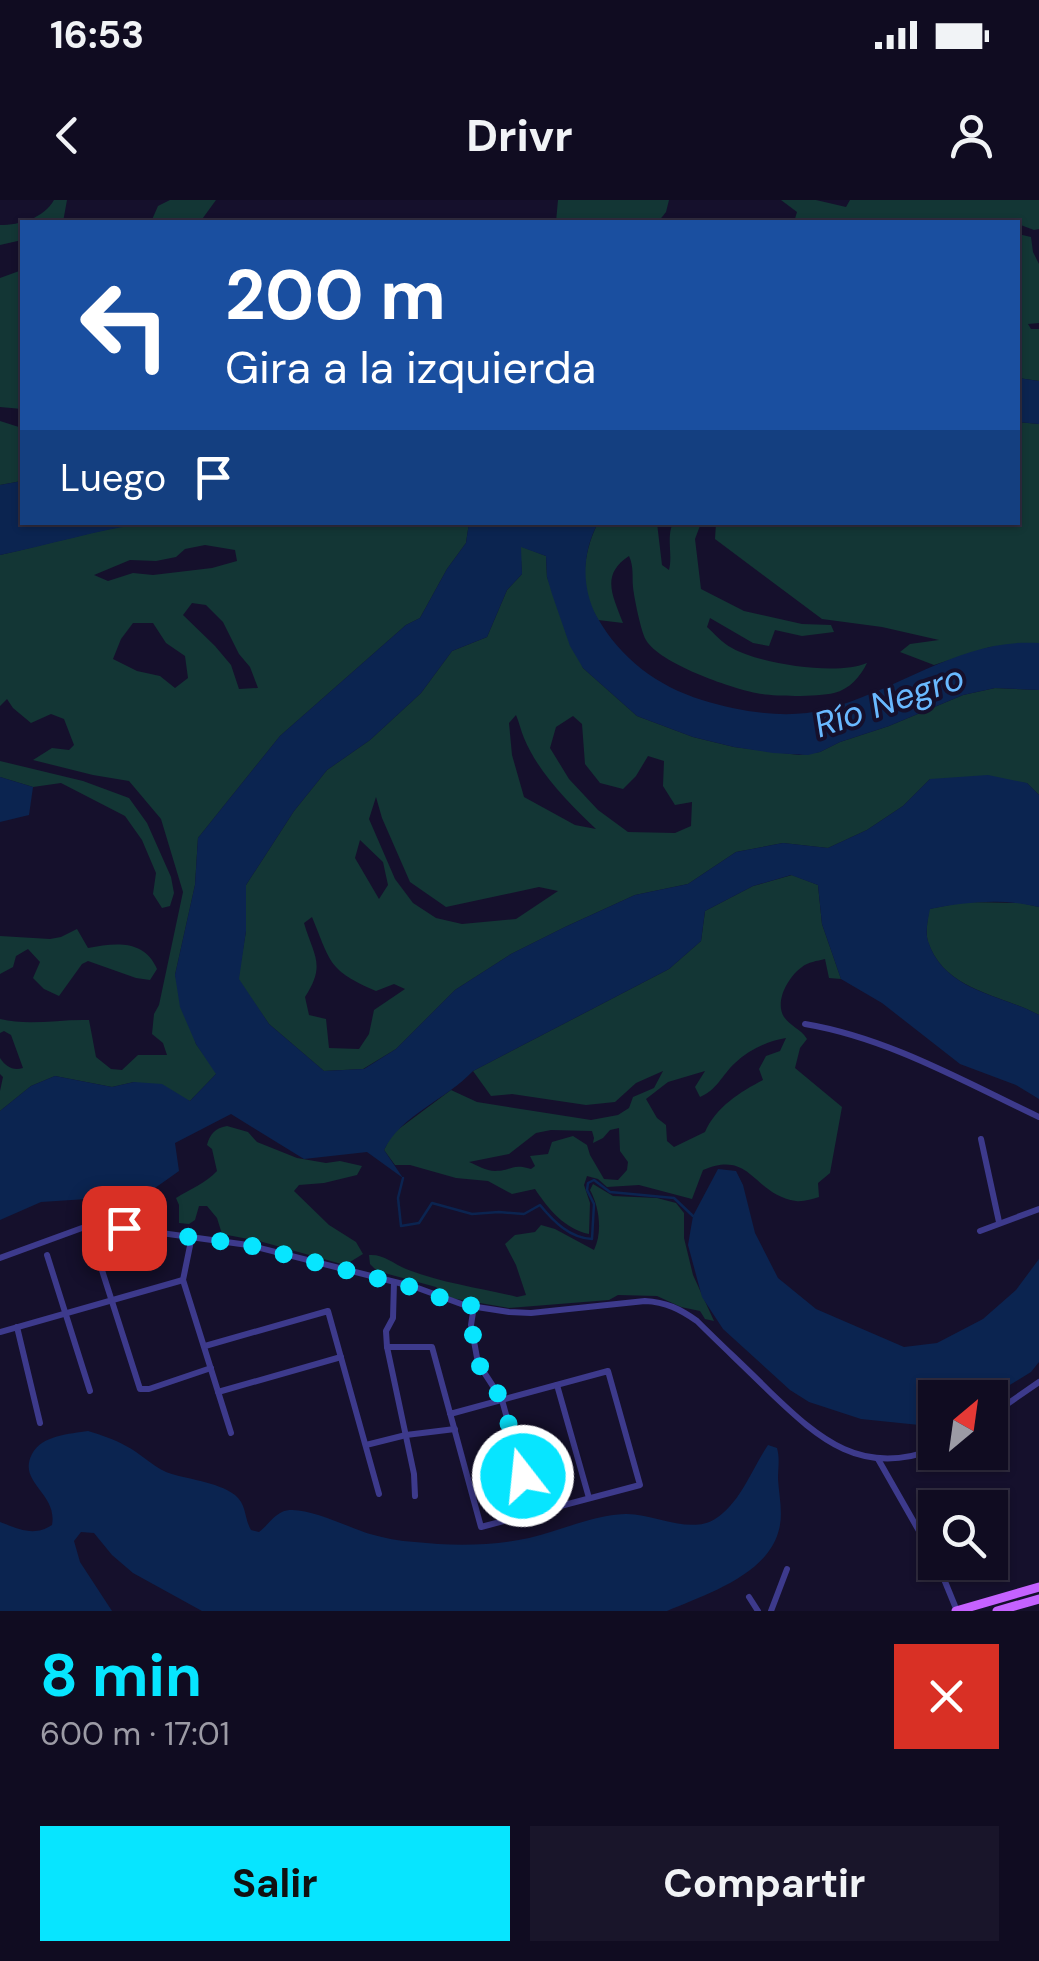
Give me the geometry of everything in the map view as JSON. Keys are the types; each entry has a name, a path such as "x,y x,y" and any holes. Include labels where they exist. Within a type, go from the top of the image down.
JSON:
{"main road":[{"path":"956,1611 988,1607 1039,1587"},
{"path":"997,1611 1039,1599"}],"street":[{"path":"805,1024 884,1044 1039,1118"},
{"path":"981,1138 999,1222"},
{"path":"980,1231 1039,1208"},
{"path":"0,1258 82,1228 124,1228 248,1245 474,1306 531,1313 644,1302 673,1306 697,1322 818,1436 850,1453 878,1459 898,1460 918,1454"},
{"path":"192,1236 183,1280 231,1433"},
{"path":"92,1239 140,1390 211,1368"},
{"path":"46,1255 90,1391"},
{"path":"0,1332 183,1280"},
{"path":"394,1282 387,1348 414,1474 415,1496"},
{"path":"474,1306 471,1324 478,1363 502,1400 534,1513"},
{"path":"206,1346 328,1311 379,1494"},
{"path":"17,1327 40,1423"},
{"path":"387,1348 432,1348 454,1429 482,1527 640,1485 608,1372 450,1414"},
{"path":"218,1392 341,1357"},
{"path":"1008,1404 1039,1382"},
{"path":"557,1385 589,1498"},
{"path":"366,1445 454,1429"},
{"path":"878,1459 918,1529"},
{"path":"771,1611 787,1569"},
{"path":"944,1580 956,1611"},
{"path":"748,1597 758,1611"}],"green space":[{"path":"54,200 67,200 63,220 28,220 44,212"},
{"path":"170,200 216,200 201,220 152,220 158,206"},
{"path":"558,200 669,200 660,220 556,220"},
{"path":"781,200 816,200 846,207 850,200 1039,200 1039,229 1020,225 1020,220 992,218 795,220 797,212"},
{"path":"20,222 20,240 0,245 0,225"},
{"path":"1020,234 1031,237 1039,264 1039,323 1028,324 1031,329 1039,329 1039,381 1020,378"},
{"path":"20,271 20,409 0,407 0,278"},
{"path":"0,421 20,427 20,481 0,485"},
{"path":"1020,422 1039,424 1039,643 990,647 934,665 900,652 910,644 939,640 822,619 715,539 716,525 1020,525"},
{"path":"128,525 469,525 466,543 420,618 406,625 280,736 198,838 195,885 175,975 196,1044 217,1073 190,1101 134,1082 112,1087 55,1076 31,1086 0,1111 0,1058 10,1068 23,1068 11,1035 0,1033 0,1019 89,1020 96,1057 111,1069 122,1070 138,1055 167,1055 163,1043 152,1034 183,892 161,819 129,781 33,760 52,748 69,750 74,745 64,719 51,714 31,723 7,699 0,706 0,555","holes":["205,545 235,550 237,561 212,568 153,575 133,573 108,581 94,575 130,560 156,561","192,603 206,605 223,622 258,688 239,689 231,665 183,615","133,623 153,623 166,643 185,656 188,678 175,688 160,676 137,671 113,659"]},
{"path":"597,525 657,525 662,565 669,570 672,525 700,525 695,539 701,589 744,611 802,624 831,625 834,632 802,636 775,630 769,646 753,643 710,618 707,627 722,641 745,654 799,666 837,668 867,663 845,689 795,696 744,690 680,666 653,649 644,636 629,556 614,571 611,586 623,623 598,620 585,588 588,549"},
{"path":"520,546 546,556 547,577 583,668 637,716 734,747 799,755 820,752 963,695 995,688 1039,690 1039,795 1027,783 930,779 903,806 867,830 828,848 783,843 736,852 688,884 635,895 511,954 455,990 396,1049 363,1069 324,1071 269,1024 238,979 246,931 246,885 294,811 327,770 370,740 421,693 452,651 487,637 507,590 522,574","holes":["516,715 546,776 596,829 575,825 524,797 512,755 509,723","573,716 582,724 585,764 600,783 623,789 648,756 664,761 663,786 675,805 692,802 691,826 675,833 628,832 598,810 569,779 550,748 556,727","376,797 410,882 446,907 539,887 558,891 516,919 462,924 436,918 413,903 395,879 369,819","360,840 383,862 388,885 379,899 355,858","312,917 328,955 348,977 376,991 394,984 405,989 374,1010 369,1034 359,1049 329,1048 326,1019 309,1015 305,997 317,968 304,923"]},
{"path":"0,761 83,781 129,798 147,823 171,877 174,893 170,906 162,908 153,894 156,873 142,840 125,816 61,783 33,787 0,777"},
{"path":"792,875 818,885 822,924 841,979 829,978 825,959 807,964 788,983 781,1004 784,1017 807,1039 800,1048 795,1068 842,1107 830,1173 818,1183 819,1197 799,1201 781,1197 732,1165 703,1170 692,1199 639,1185 607,1187 587,1176 584,1185 590,1203 589,1234 558,1218 535,1189 512,1194 488,1181 395,1165 384,1150 392,1134 451,1090 477,1102 591,1120 618,1115 629,1108 633,1097 654,1088 663,1071 636,1083 615,1102 586,1105 512,1094 491,1096 473,1071 669,969 701,941 705,911 753,886","holes":["786,1038 780,1051 766,1056 759,1069 763,1080 722,1108 705,1132 674,1147 667,1141 666,1125 646,1099 668,1082 705,1071 695,1087 700,1097 746,1054","619,1128 620,1151 628,1162 627,1170 618,1180 604,1179 587,1145 573,1136 552,1142 548,1154 530,1156 535,1166 531,1169 492,1171 469,1162 509,1154 536,1133 592,1131 593,1143"]},
{"path":"965,902 1039,907 1039,1015 960,981 936,958 927,938 929,909"},
{"path":"77,929 88,948 128,945 145,952 157,969 150,980 88,961 59,996 33,978 40,962 28,949 16,956 13,967 0,974 0,936 50,939"},
{"path":"227,1126 248,1132 257,1142 297,1158 362,1166 357,1175 299,1185 294,1191 329,1225 356,1242 363,1254 345,1265 222,1234 217,1218 207,1206 199,1206 195,1220 189,1224 179,1223 176,1198 217,1171 212,1149 207,1145 214,1132"},
{"path":"593,1184 613,1196 676,1203 684,1213 684,1238 693,1275 714,1321 705,1319 700,1311 657,1296 618,1295 609,1300 509,1308 445,1297 436,1287 377,1271 370,1264 369,1255 379,1256 433,1278 517,1297 526,1295 505,1244 515,1235 535,1232 541,1225 594,1250 599,1227 590,1190"}],"water":[{"path":"1020,378 1039,381 1039,424 1020,422"},
{"path":"20,481 20,525 135,525 0,555 0,485"},
{"name":"Río Negro","path":"469,525 597,525 589,546 586,582 592,606 606,632 628,658 655,678 686,694 727,707 780,714 811,712 862,697 960,655 1012,643 1039,643 1039,690 995,688 963,695 808,755 734,747 693,737 637,716 583,668 570,646 552,594 546,556 521,547 522,574 507,590 487,637 452,651 421,693 370,740 327,770 294,811 246,885 246,931 239,979 269,1024 324,1071 364,1069 396,1049 455,990 511,954 565,927 635,895 688,884 736,852 783,843 828,848 867,830 903,806 930,779 988,775 1027,783 1039,795 1039,907 984,902 930,909 927,937 936,958 960,981 1039,1015 1039,1099 1016,1085 960,1064 882,1003 841,979 822,924 818,885 791,875 753,886 705,911 701,941 669,969 473,1071 413,1117 384,1150 403,1178 367,1152 304,1159 231,1114 175,1143 179,1171 155,1188 117,1197 41,1202 0,1220 0,1111 31,1086 55,1076 112,1087 134,1082 162,1084 190,1101 216,1074 196,1044 180,1007 175,975 195,885 198,838 280,736 406,625 420,618 466,543"},
{"path":"0,777 33,787 29,815 0,822"},
{"path":"718,1169 736,1171 755,1233 778,1278 816,1309 904,1347 937,1343 983,1319 1016,1290 1039,1259 1039,1362 1031,1372 1008,1386 1008,1380 918,1380 918,1425 861,1419 809,1402 790,1390 723,1329 702,1297 688,1245 693,1216"},
{"path":"88,1431 121,1444 166,1472 227,1490 242,1503 251,1530 259,1532 279,1514 290,1510 313,1513 386,1538 443,1544 515,1541 625,1514 694,1525 715,1519 732,1504 768,1445 778,1452 781,1520 771,1548 747,1572 715,1591 667,1611 202,1611 133,1573 94,1533 81,1532 74,1541 80,1562 112,1611 0,1611 0,1522 33,1531 52,1525 49,1504 30,1473 32,1454 49,1439"}],"waterway":[{"path":"403,1178 398,1198 401,1226 419,1223 432,1203 472,1214 524,1214 540,1205 563,1228 592,1239 594,1204 587,1190 588,1183 594,1180 610,1192 674,1198 693,1216"}],"route":[{"path":"124,1228 248,1245 474,1306 471,1324 478,1363 502,1400 523,1476"}]}
